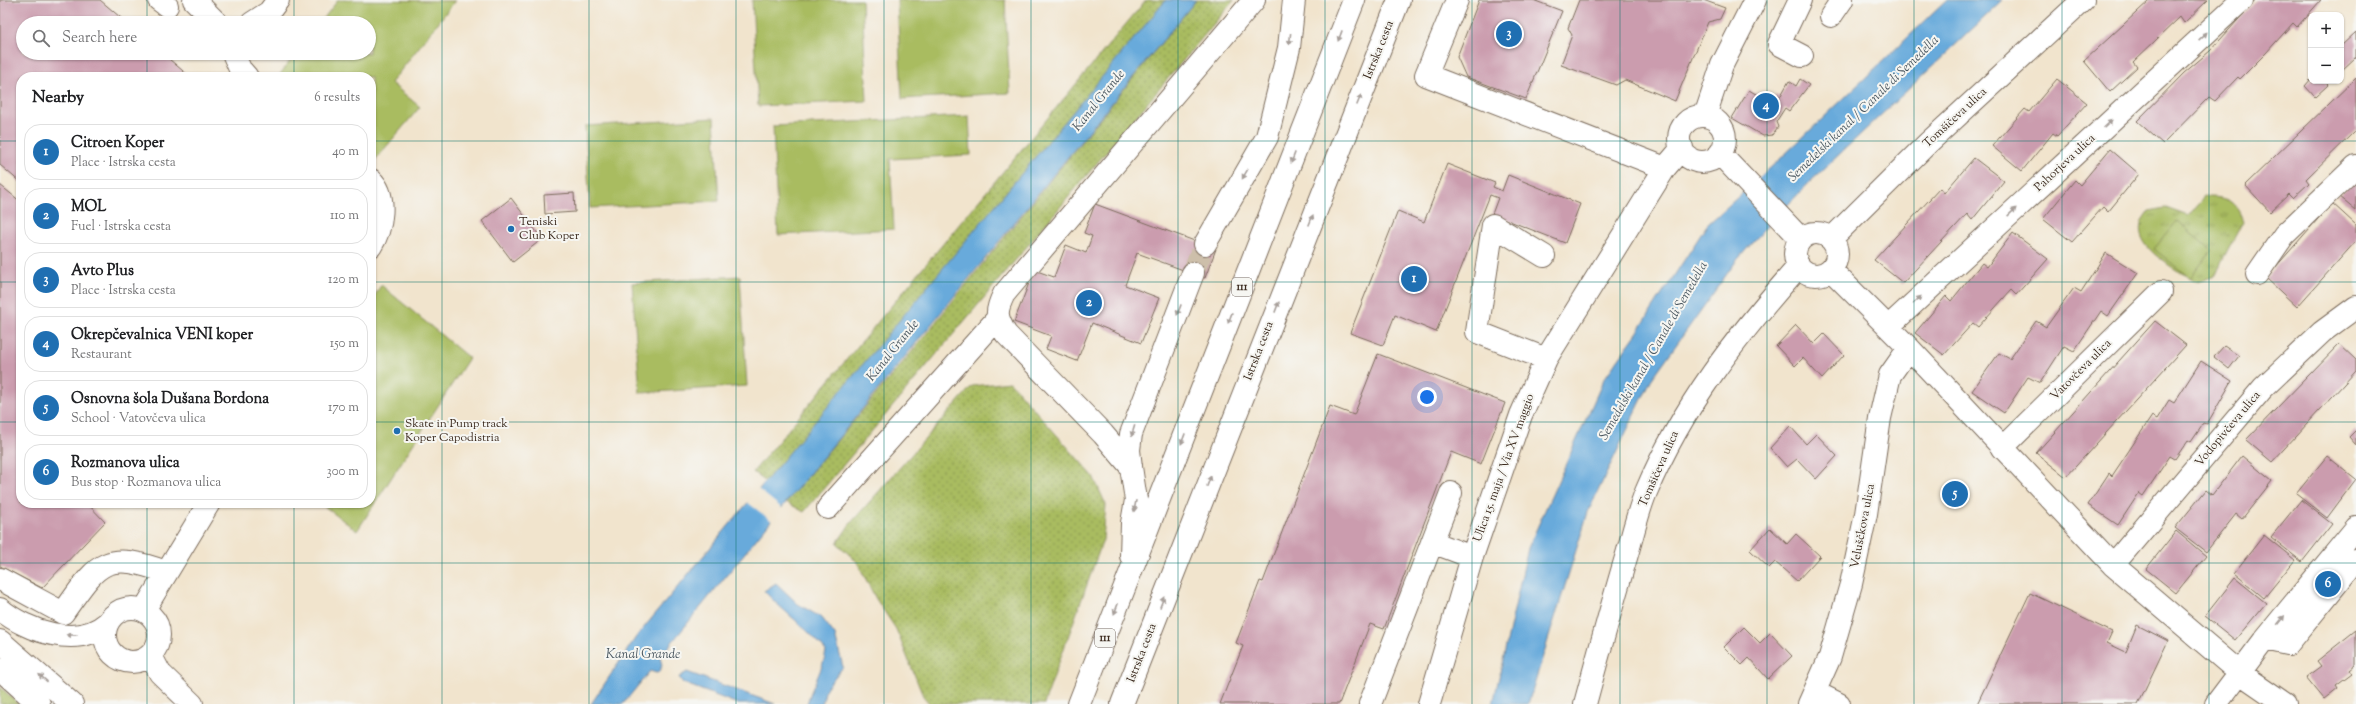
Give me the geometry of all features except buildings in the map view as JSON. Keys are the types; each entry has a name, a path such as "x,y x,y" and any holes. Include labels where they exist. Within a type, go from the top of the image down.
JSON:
{"main road":[{"path":"194,0 210,16"},
{"path":"263,16 269,12 278,0"},
{"path":"1131,467 1103,434 1006,334 997,319 998,306 1004,294 1254,0"},
{"path":"1205,244 1267,137 1289,48 1294,0"},
{"name":"111","path":"1080,704 1354,0"},
{"name":"Istrska cesta","path":"1122,704 1399,0"},
{"path":"1456,0 1426,75 1665,168"},
{"path":"1705,116 1722,65 1755,0"},
{"path":"1800,0 1779,44 1802,56"},
{"name":"Tomšičeva ulica","path":"1831,239 1928,143 2083,0"},
{"name":"Pahorjeva ulica","path":"1888,327 2242,0"},
{"path":"236,60 243,72"},
{"path":"1697,116 1705,116 1716,121 1724,131 1725,139 1720,154 1714,159 1699,162 1692,159 1682,148 1680,132 1684,125 1697,116"},
{"name":"Ulica 15. maja / Via XV maggio","path":"1429,704 1472,557 1521,415 1546,359 1665,168 1682,148"},
{"path":"1720,154 1801,239"},
{"path":"2257,274 2284,235 2356,166"},
{"path":"376,188 380,204 381,227 376,236"},
{"path":"1544,256 1493,226 1477,332 1546,359"},
{"path":"1816,233 1824,234 1831,239 1835,244 1837,258 1831,270 1825,274 1810,275 1798,266 1795,252 1801,239 1816,233"},
{"name":"Tomšičeva ulica","path":"1585,704 1646,492 1673,435 1689,407 1720,361 1798,266"},
{"path":"1831,270 1909,348 2113,565 2240,672 2285,704"},
{"path":"1130,573 1132,523 1136,500 1129,450 1131,434 1193,274"},
{"name":"Vatovčeva ulica","path":"2002,448 2161,292"},
{"name":"Vodopivčeva ulica","path":"2113,565 2263,388 2322,332 2356,307"},
{"path":"828,508 997,319"},
{"name":"Veluščkova ulica","path":"1812,698 1830,657 1852,584 1866,514 1880,418 1890,375 1909,348"},
{"path":"1370,704 1451,493"},
{"path":"144,610 206,508"},
{"path":"2216,704 2265,639 2356,528"},
{"path":"1432,542 1472,557"},
{"path":"2265,639 2288,644 2356,560"},
{"path":"0,579 63,613 92,572 110,561 142,563 166,572"},
{"path":"2333,589 2356,578"},
{"path":"0,609 27,625 53,634 84,635 101,629 111,617 123,609 130,607 144,610 154,619 160,631 158,644 151,656 141,661 131,663 120,660 112,654 106,644 105,634 107,623"},
{"path":"0,641 72,704"},
{"path":"151,656 160,674 192,704"},
{"path":"0,669 39,704"},
{"path":"1812,698 1839,704"}],"green space":[{"path":"338,0 455,1 391,83 420,107 376,159 376,72 282,72 291,60 376,60 376,16 325,16"},
{"path":"752,0 862,0 867,101 758,106"},
{"path":"897,0 1005,0 1010,93 902,99"},
{"path":"1146,0 1166,0 766,482 753,472"},
{"path":"1196,0 1234,0 804,512 786,502 914,349"},
{"path":"969,116 971,155 890,159 894,229 778,235 773,126"},
{"path":"714,118 719,201 590,208 585,126"},
{"path":"2204,197 2218,198 2229,201 2237,208 2243,221 2215,276 2197,282 2170,266 2151,251 2144,242 2141,233 2141,224 2149,211 2166,208 2188,216"},
{"path":"2177,221 2212,250 2190,278 2154,249"},
{"path":"740,276 747,386 640,393 632,283"},
{"name":"Skate in Pump track Koper Capodistria","path":"381,285 469,358 376,502 376,294"},
{"path":"1010,382 1093,476 1106,505 1103,540 1044,704 930,704 923,696 896,629 876,599 857,562 837,543 850,524 972,386"},
{"name":"Skate in Pump track Koper Capodistria","path":"327,508 372,508 357,531"},
{"path":"0,687 19,704 0,704"}],"water":[{"name":"Kanal Grande","path":"1166,0 1196,0 660,657 662,665 660,672 656,673 650,671 623,704 591,704 636,637"},
{"name":"Semedelski kanal / Canale di Semedella","path":"1947,0 2003,0 1811,181 1770,223 1737,260 1651,380 1588,512 1528,704 1493,704 1528,548 1604,379 1637,333 1707,225 1780,159"},
{"path":"776,583 798,604 822,618 835,635 843,667 826,688 822,704 807,704 825,658 826,651 812,635 764,591"},
{"path":"687,672 775,704 738,704 683,683 679,677"}],"pier":[{"path":"758,489 783,509 773,522 747,502"}],"tunnel":[{"path":"1193,273 1205,244"}],"place":[{"name":"Avto Plus","path":"1509,34"},
{"name":"Okrepčevalnica VENI koper","path":"1766,106"},
{"name":"Teniski Club Koper","path":"511,229"},
{"name":"Citroen Koper","path":"1414,279"},
{"name":"MOL","path":"1089,303"},
{"name":"Skate in Pump track Koper Capodistria","path":"397,431"},
{"name":"Osnovna šola Dušana Bordona","path":"1955,494"},
{"name":"Rozmanova ulica","path":"2328,584"}]}
